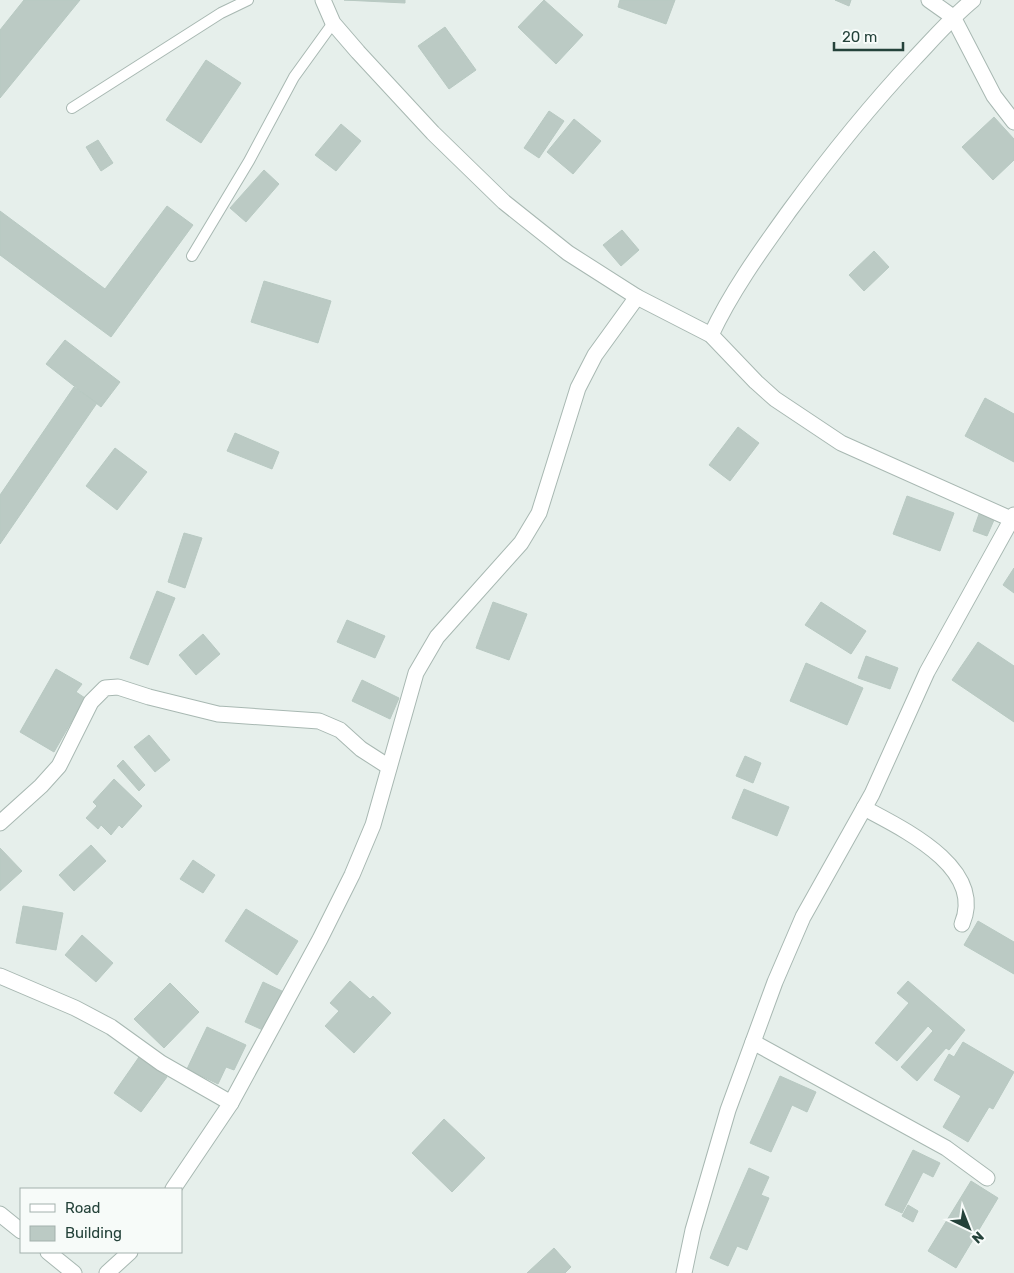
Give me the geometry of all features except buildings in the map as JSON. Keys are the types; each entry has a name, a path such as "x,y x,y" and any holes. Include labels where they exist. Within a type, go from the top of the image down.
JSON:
{"street":[{"path":"323,0 333,23 433,133 504,202 568,252 637,297 711,335 775,399 841,443 1013,517 927,672 864,808 803,917 775,982 728,1110 694,1230 684,1273"},
{"path":"929,0 953,17 994,96 1014,122"},
{"path":"711,335 720,315 735,291 774,232 824,163 889,86 953,17 973,0"},
{"path":"174,1188 231,1103 320,939 352,875 373,825 416,673 437,637 521,542 539,513 578,388 595,355 637,297"},
{"path":"0,823 41,786 59,766 92,702 105,688 118,687 149,697 218,714 319,721 340,730 361,748 389,767"},
{"path":"864,808 932,849 952,868 962,881 966,891 967,912 962,924"},
{"path":"0,976 75,1008 111,1027 161,1063 231,1103"},
{"path":"753,1042 938,1144 988,1178"},
{"path":"0,1214 20,1230"},
{"path":"49,1253 74,1273"},
{"path":"107,1273 129,1253"}],"lane":[{"path":"72,108 221,13 248,0"},
{"path":"192,256 249,161 294,77 333,23"}]}
